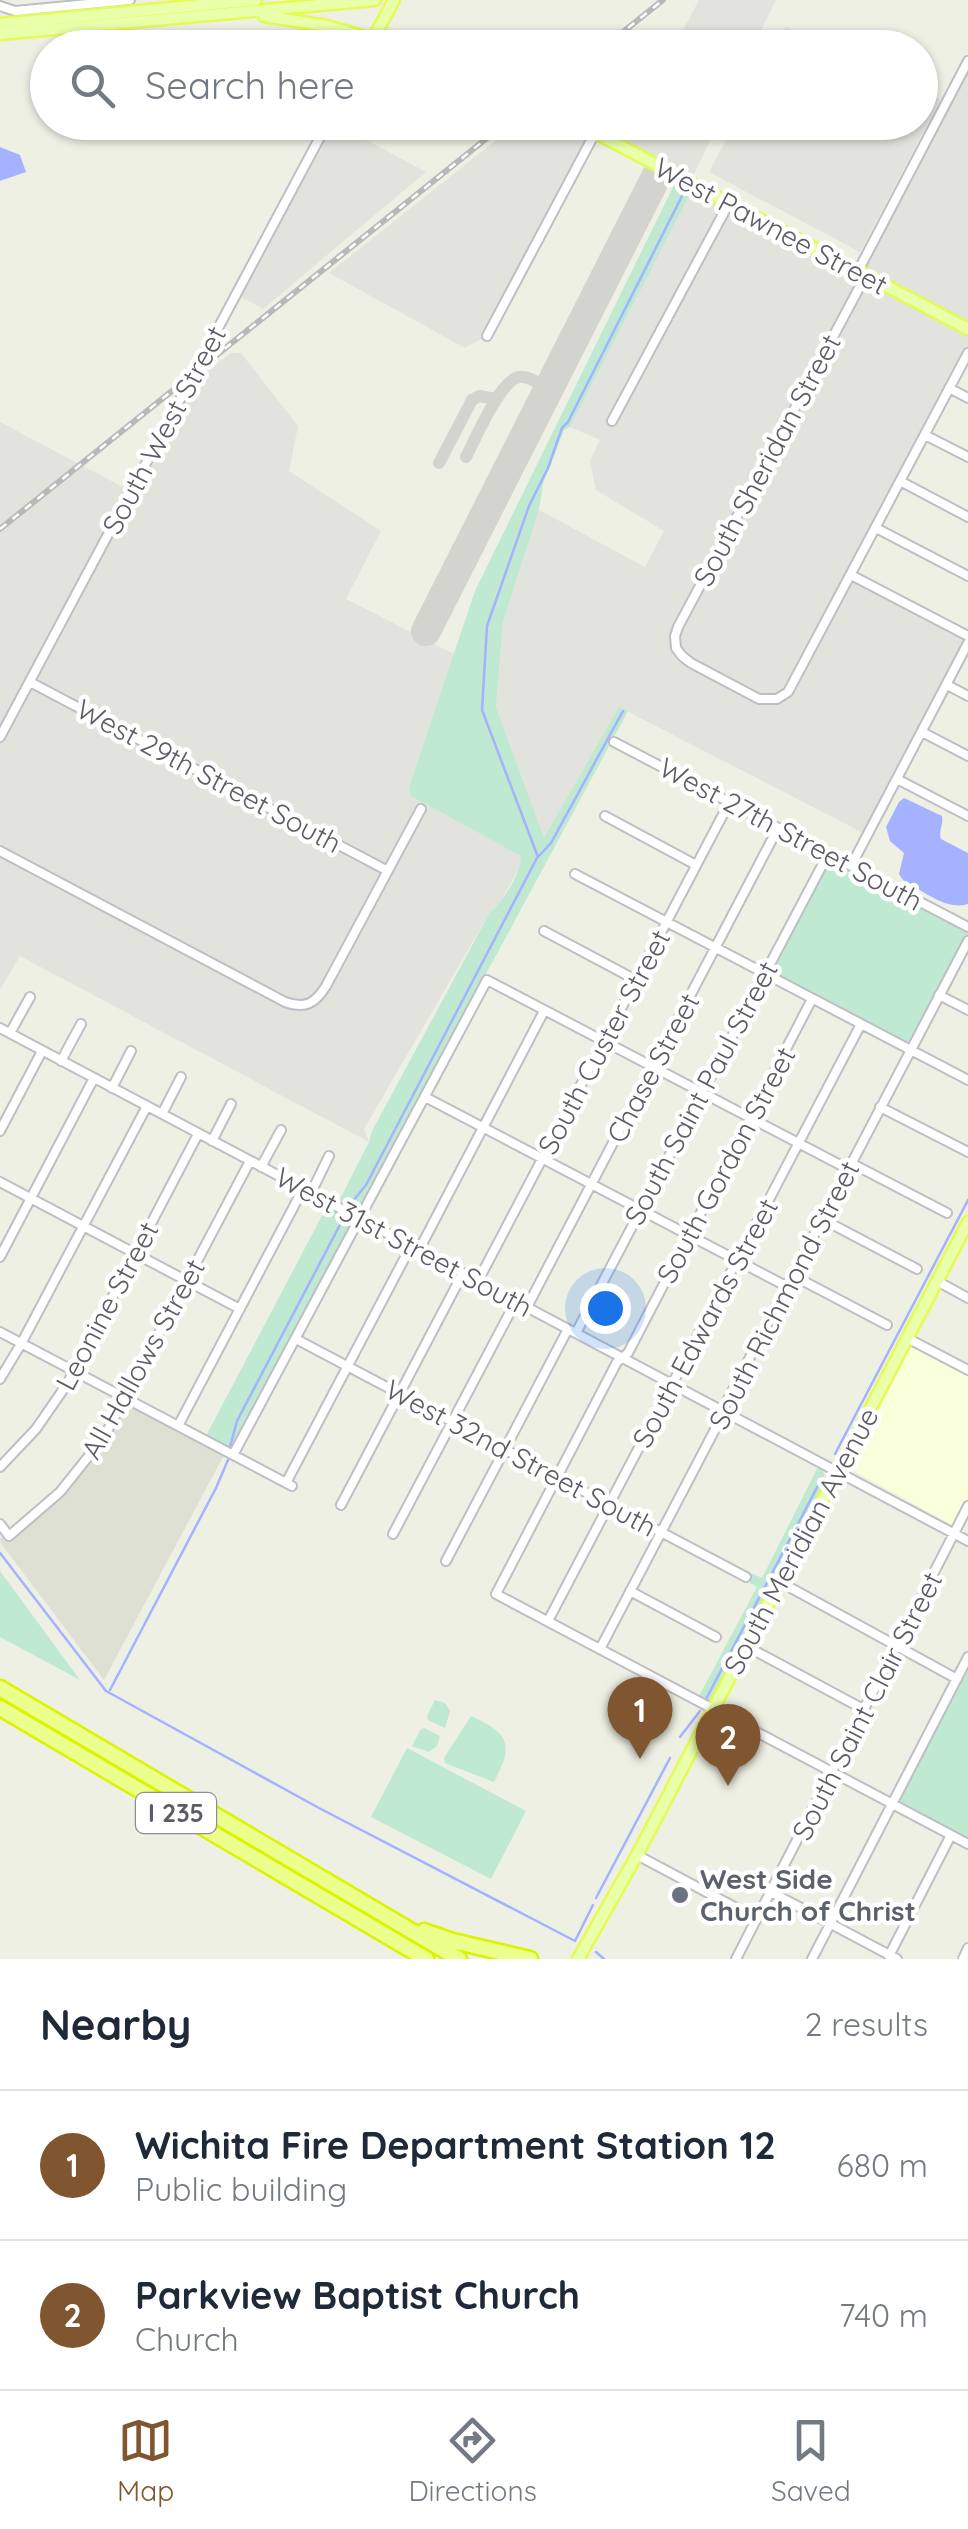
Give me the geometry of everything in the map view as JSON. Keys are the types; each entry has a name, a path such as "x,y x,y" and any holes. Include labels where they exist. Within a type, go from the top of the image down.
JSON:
{"highway":[{"name":"I 235","path":"0,1688 459,1959"},
{"name":"I 235","path":"0,1708 426,1959"},
{"path":"375,1910 452,1941 530,1959"},
{"path":"352,1917 407,1959"}],"main road":[{"path":"0,24 256,0"},
{"path":"46,30 375,0"},
{"path":"378,30 394,0"},
{"path":"228,14 279,17 337,30"},
{"path":"0,34 30,31"},
{"name":"West Pawnee Street","path":"608,140 968,329"},
{"name":"South Meridian Avenue","path":"582,1959 602,1928 967,1224"}],"street":[{"path":"0,6 15,11 130,0"},
{"name":"South Sheridan Street","path":"938,121 968,61"},
{"name":"South West Street","path":"1,734 318,140"},
{"path":"487,336 591,140"},
{"name":"South Sheridan Street","path":"851,575 790,690 779,698 760,699 691,663 676,648 678,627 928,140"},
{"path":"612,421 729,203"},
{"path":"852,866 968,640 851,575 968,353"},
{"path":"950,388 968,398"},
{"path":"925,435 968,457"},
{"path":"900,481 968,517"},
{"path":"876,528 968,576"},
{"name":"West 29th Street South","path":"30,682 388,871"},
{"path":"946,685 968,696"},
{"path":"922,732 968,756"},
{"name":"West 27th Street South","path":"614,742 968,927"},
{"path":"897,779 968,816"},
{"name":"South Custer Street","path":"478,1281 729,802"},
{"path":"0,852 297,1006 318,1000 421,809"},
{"path":"605,816 696,864"},
{"name":"Chase Street","path":"527,1307 778,828"},
{"name":"South Saint Paul Street","path":"446,1561 640,1210 828,854"},
{"path":"575,874 968,1080"},
{"path":"544,931 636,980"},
{"name":"South Richmond Street","path":"600,1650 968,941"},
{"path":"234,1456 487,980 799,1144 947,1213"},
{"path":"939,995 968,1010"},
{"path":"10,1034 30,998"},
{"name":"South Gordon Street","path":"548,1621 496,1594 812,999"},
{"path":"0,1332 289,1485 348,1366 484,1128 544,1011"},
{"path":"61,1061 81,1024"},
{"name":"South Edwards Street","path":"548,1621 861,1024"},
{"name":"West 31st Street South","path":"0,1028 968,1540"},
{"path":"0,1131 42,1050"},
{"path":"112,1088 131,1051"},
{"path":"162,1114 181,1077"},
{"path":"0,1256 94,1078"},
{"path":"425,1097 786,1286"},
{"path":"212,1140 231,1104"},
{"path":"0,1380 146,1106"},
{"path":"880,1107 968,1152"},
{"path":"262,1167 281,1130"},
{"name":"Leonine Street","path":"0,1467 47,1416 74,1371 198,1134"},
{"path":"178,1426 329,1156"},
{"name":"All Hallows Street","path":"0,1524 8,1536 46,1506 104,1437 250,1161"},
{"path":"0,1182 240,1309"},
{"path":"822,1218 917,1270"},
{"path":"341,1505 463,1274"},
{"path":"792,1275 888,1325"},
{"path":"937,1282 968,1298"},
{"path":"393,1534 516,1301"},
{"path":"907,1338 968,1370"},
{"name":"West 32nd Street South","path":"296,1339 746,1577"},
{"name":"South Saint Clair Street","path":"736,1959 968,1506"},
{"path":"780,1582 957,1679"},
{"path":"630,1591 716,1637"},
{"path":"548,1621 968,1844"},
{"path":"746,1646 865,1710"},
{"path":"812,1959 968,1657"},
{"path":"771,1892 891,1958 951,1835"},
{"path":"637,1854 757,1919"},
{"path":"962,1959 968,1948"}],"shaded area":[{"path":"699,0 776,0 761,30 683,30"},
{"path":"968,69 968,353 851,575 968,636 968,643 867,835 619,707 544,839 496,707 503,622 539,510 645,567 664,531 596,490 590,461 600,440 570,427 694,185 858,271 929,140 938,140 938,124"},
{"path":"319,140 367,140 426,172 263,309 236,294"},
{"path":"497,140 591,140 487,336 465,348 329,273"},
{"path":"627,140 710,140 690,183 623,148"},
{"path":"726,140 919,140 860,252 709,172"},
{"path":"676,181 692,190 570,427 564,430 543,484 539,510 503,622 496,707 544,838 619,707 628,711 358,1211 339,1201 372,1131 489,914 514,880 521,856 411,796 409,786 475,591"},
{"path":"231,353 241,353 298,426 289,471 381,531 346,599 454,654 409,785 411,796 522,856 502,899 489,914 364,1129 369,1142 20,956 0,990 0,422 130,491 186,388"},
{"path":"828,854 968,927 968,941 910,1050 765,974"},
{"path":"303,1196 353,1223 231,1450 206,1436 325,1210"},
{"path":"911,1345 968,1373 968,1500 954,1526 850,1469 853,1455"},
{"path":"127,1405 224,1455 104,1680 0,1539 12,1538 67,1489"},
{"path":"818,1467 826,1480 711,1701 698,1698 757,1587 750,1583 751,1573 762,1578"},
{"path":"0,1571 80,1680 0,1637"},
{"path":"968,1662 968,1842 895,1803"},
{"path":"435,1700 445,1703 450,1711 445,1728 428,1720"},
{"path":"471,1716 494,1729 505,1742 504,1758 494,1782 445,1763 444,1758"},
{"path":"424,1728 440,1736 437,1746 429,1752 412,1746"},
{"path":"407,1748 526,1811 491,1879 371,1817"}],"water":[{"path":"0,147 20,155 26,172 0,181"},
{"path":"904,798 942,816 941,839 968,853 968,904 943,902 899,874 904,853 890,841 886,827"}],"waterway":[{"path":"538,857 482,710 487,626 529,506 562,428 684,192"},
{"path":"353,1201 366,1185 537,858 551,843 623,711"},
{"path":"835,1454 968,1200"},
{"path":"230,1447 237,1421 342,1221"},
{"path":"110,1690 228,1460"},
{"path":"705,1701 822,1478"},
{"path":"0,1553 106,1691 319,1808 575,1941 593,1905"},
{"path":"680,1737 700,1711"},
{"path":"596,1898 670,1758"},
{"path":"596,1952 604,1959"}],"taxiway":[{"path":"466,457 496,399 512,381 526,377 548,389"},
{"path":"439,463 472,400 479,396 496,399"}],"runway":[{"path":"426,631 656,177"}],"railway":[{"path":"626,30 663,0"},
{"path":"0,529 485,140"}],"place":[{"name":"Wichita Fire Department Station 12","path":"640,1759"},
{"name":"Parkview Baptist Church","path":"728,1786"},
{"name":"West Side Church of Christ","path":"680,1895"}]}
